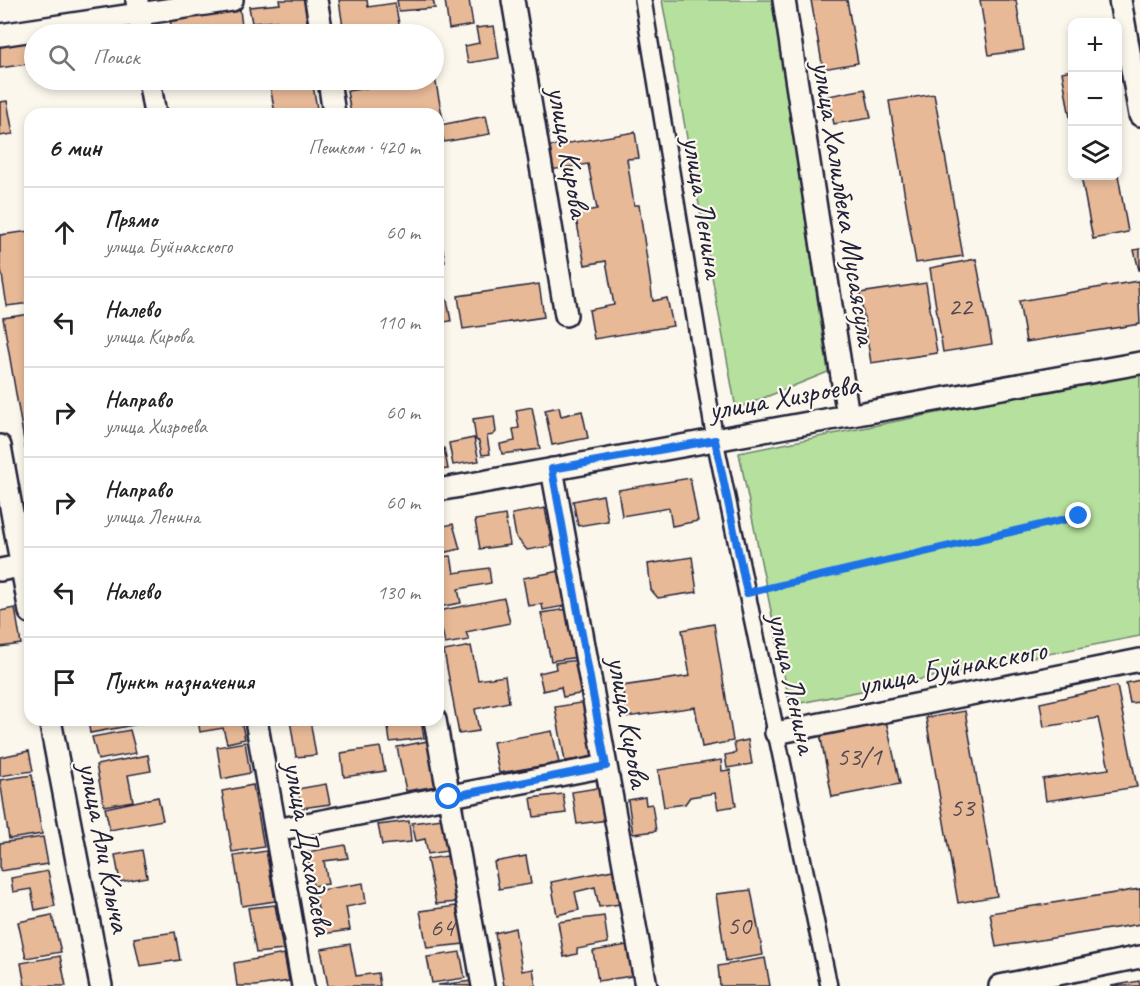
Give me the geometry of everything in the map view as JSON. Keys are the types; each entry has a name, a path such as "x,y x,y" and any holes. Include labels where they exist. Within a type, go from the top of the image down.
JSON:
{"street":[{"path":"80,24 232,0"},
{"path":"316,0 320,24"},
{"name":"улица Кирова","path":"513,0 566,315"},
{"name":"улица Ленина","path":"643,0 715,440 829,986"},
{"name":"улица Халилбека Мусаясула","path":"784,0 848,416"},
{"path":"1120,0 1133,28 1140,115"},
{"path":"0,35 24,32"},
{"path":"151,90 154,108"},
{"path":"330,90 333,108"},
{"name":"улица Хизроева","path":"444,489 1140,363"},
{"path":"0,446 24,555"},
{"name":"улица Кирова","path":"552,469 646,986"},
{"path":"0,570 24,564"},
{"name":"улица Буйнакского","path":"776,733 1140,660"},
{"name":"улица Али Клыча","path":"51,726 101,986"},
{"name":"улица Дахадаева","path":"257,726 303,986"},
{"path":"436,726 483,986"},
{"path":"276,830 606,766"},
{"path":"1000,986 1140,957"}],"path":[{"path":"747,593 1079,516"}],"green space":[{"path":"662,0 773,0 828,372 736,409"},
{"path":"1140,372 1140,636 790,705 739,453"}],"building":[{"path":"279,0 304,0 308,24 277,24 277,21 252,23 249,7 280,4"},
{"path":"339,0 367,0 368,7 395,3 399,24 343,24"},
{"path":"397,0 433,0 435,8 399,11"},
{"path":"445,0 469,0 473,25 449,29"},
{"path":"811,0 847,0 858,63 823,69"},
{"path":"980,0 1016,0 1024,50 989,55"},
{"path":"240,10 242,24 171,24 170,20"},
{"path":"494,26 499,58 468,63 465,46 479,43 476,28"},
{"path":"24,41 24,64 0,68 0,45"},
{"path":"1068,71 1068,106 1062,72"},
{"path":"865,89 871,118 834,124 828,96"},
{"path":"271,90 314,90 317,108 274,108"},
{"path":"437,90 441,108 350,108 347,91"},
{"path":"934,94 963,256 916,263 889,101"},
{"path":"7,101 13,134 0,136 0,102"},
{"path":"486,116 490,134 444,142 444,124"},
{"path":"635,132 639,158 627,159 634,205 639,205 653,301 667,298 673,326 594,339 589,310 614,305 606,261 585,265 575,213 597,209 588,164 550,170 545,147"},
{"path":"1082,180 1119,180 1128,232 1093,239"},
{"path":"24,232 24,304 7,306 0,263 0,235"},
{"path":"1140,249 1140,270 1139,270 1134,250"},
{"path":"976,259 992,344 943,352 930,268"},
{"path":"1138,281 1140,324 1026,342 1019,301"},
{"path":"926,283 937,353 871,363 860,293"},
{"path":"539,284 544,317 463,329 458,296"},
{"path":"444,300 447,300 451,321 444,322"},
{"path":"24,315 24,441 3,318"},
{"path":"532,407 540,449 502,454 500,444 515,441 513,429 519,428 516,410"},
{"path":"559,407 561,416 582,411 588,438 552,445 545,410"},
{"path":"494,416 496,432 487,436 490,454 482,455 479,441 476,440 473,419"},
{"path":"474,438 479,461 453,465 449,443"},
{"path":"444,448 448,469 444,469"},
{"path":"690,478 698,521 672,526 669,508 622,516 618,490"},
{"path":"603,495 608,521 578,526 573,501"},
{"path":"545,508 552,546 527,550 516,537 512,514"},
{"path":"505,515 510,545 480,549 475,520"},
{"path":"453,524 460,549 444,553 444,526"},
{"path":"451,556 454,573 489,568 491,583 458,589 461,603 444,606 444,557"},
{"path":"692,557 697,592 658,598 651,590 648,564"},
{"path":"560,571 565,606 543,610 542,604 528,606 523,578"},
{"path":"504,598 510,623 466,632 469,640 445,644 444,610"},
{"path":"15,608 21,644 0,647 0,611"},
{"path":"568,609 578,657 551,661 541,613"},
{"path":"714,624 733,741 702,747 695,707 627,717 622,686 690,676 682,630"},
{"path":"471,646 478,680 505,676 509,702 475,709 479,731 459,734 444,651"},
{"path":"578,660 584,693 563,697 561,687 543,691 539,673 556,669 555,663"},
{"path":"1140,680 1140,702 1130,703 1126,683"},
{"path":"1117,686 1137,787 1046,801 1043,779 1109,769 1098,718 1044,727 1040,703"},
{"path":"586,702 597,757 565,761 555,707"},
{"path":"965,711 997,896 958,903 926,718"},
{"path":"885,716 900,784 832,797 819,728"},
{"path":"89,726 128,726 90,733"},
{"path":"199,726 242,726 245,739 227,743 223,728 200,732"},
{"path":"291,726 311,726 316,755 296,757"},
{"path":"388,726 422,726 424,738 390,742"},
{"path":"130,730 136,753 98,760 92,737"},
{"path":"552,731 559,763 499,773 493,742"},
{"path":"748,740 752,764 727,768 725,755 736,753 734,743"},
{"path":"428,741 437,786 406,791 397,747"},
{"path":"245,742 250,773 222,779 217,747"},
{"path":"380,747 385,771 344,777 341,753"},
{"path":"29,751 33,771 0,776 0,757"},
{"path":"148,755 151,771 128,775 133,801 104,806 96,765"},
{"path":"721,760 722,771 730,770 736,806 718,809 715,793 690,797 685,804 664,807 658,770"},
{"path":"32,775 42,834 9,839 0,780"},
{"path":"326,784 330,804 302,808 297,789"},
{"path":"253,785 264,847 232,852 222,791"},
{"path":"603,787 608,820 577,824 572,792"},
{"path":"563,794 566,813 534,817 531,798"},
{"path":"158,797 163,820 110,830 105,808"},
{"path":"645,797 646,805 652,804 656,831 633,834 628,800"},
{"path":"442,819 447,851 428,854 425,839 416,841 412,823"},
{"path":"409,821 411,842 382,845 378,825"},
{"path":"43,837 48,864 0,871 0,843"},
{"path":"345,845 348,858 324,861 328,884 313,886 307,852"},
{"path":"142,850 147,877 120,882 115,855"},
{"path":"266,851 275,901 242,906 234,856"},
{"path":"447,856 457,902 436,904 427,859"},
{"path":"526,856 531,884 499,889 494,862"},
{"path":"613,870 620,904 599,907 595,887 575,892 579,910 557,915 551,882"},
{"path":"48,871 55,906 35,910 31,889 13,892 11,878"},
{"path":"363,883 366,903 346,907 350,930 322,934 315,891"},
{"path":"1140,889 1140,924 996,947 990,913"},
{"path":"751,890 763,955 726,961 716,894"},
{"path":"275,905 283,950 256,953 248,908"},
{"path":"456,906 464,944 427,948 420,911"},
{"path":"52,915 61,952 26,958 18,922"},
{"path":"604,916 608,943 577,949 577,954 564,957 558,922"},
{"path":"515,928 522,971 533,969 536,986 504,986 495,933"},
{"path":"175,932 180,960 140,966 134,938"},
{"path":"350,944 356,976 378,973 380,986 328,986 321,949"},
{"path":"627,945 632,976 598,981 593,951"},
{"path":"460,952 465,978 432,983 427,957"},
{"path":"284,954 289,981 256,986 237,986 234,963"},
{"path":"60,956 66,986 25,986 21,963"},
{"path":"765,958 770,986 720,986 718,966"},
{"path":"472,981 473,986 438,985"},
{"path":"1139,981 1140,986 1111,986"}],"route":[{"path":"449,797 606,766 552,469 715,440 747,593 1079,516"}]}
